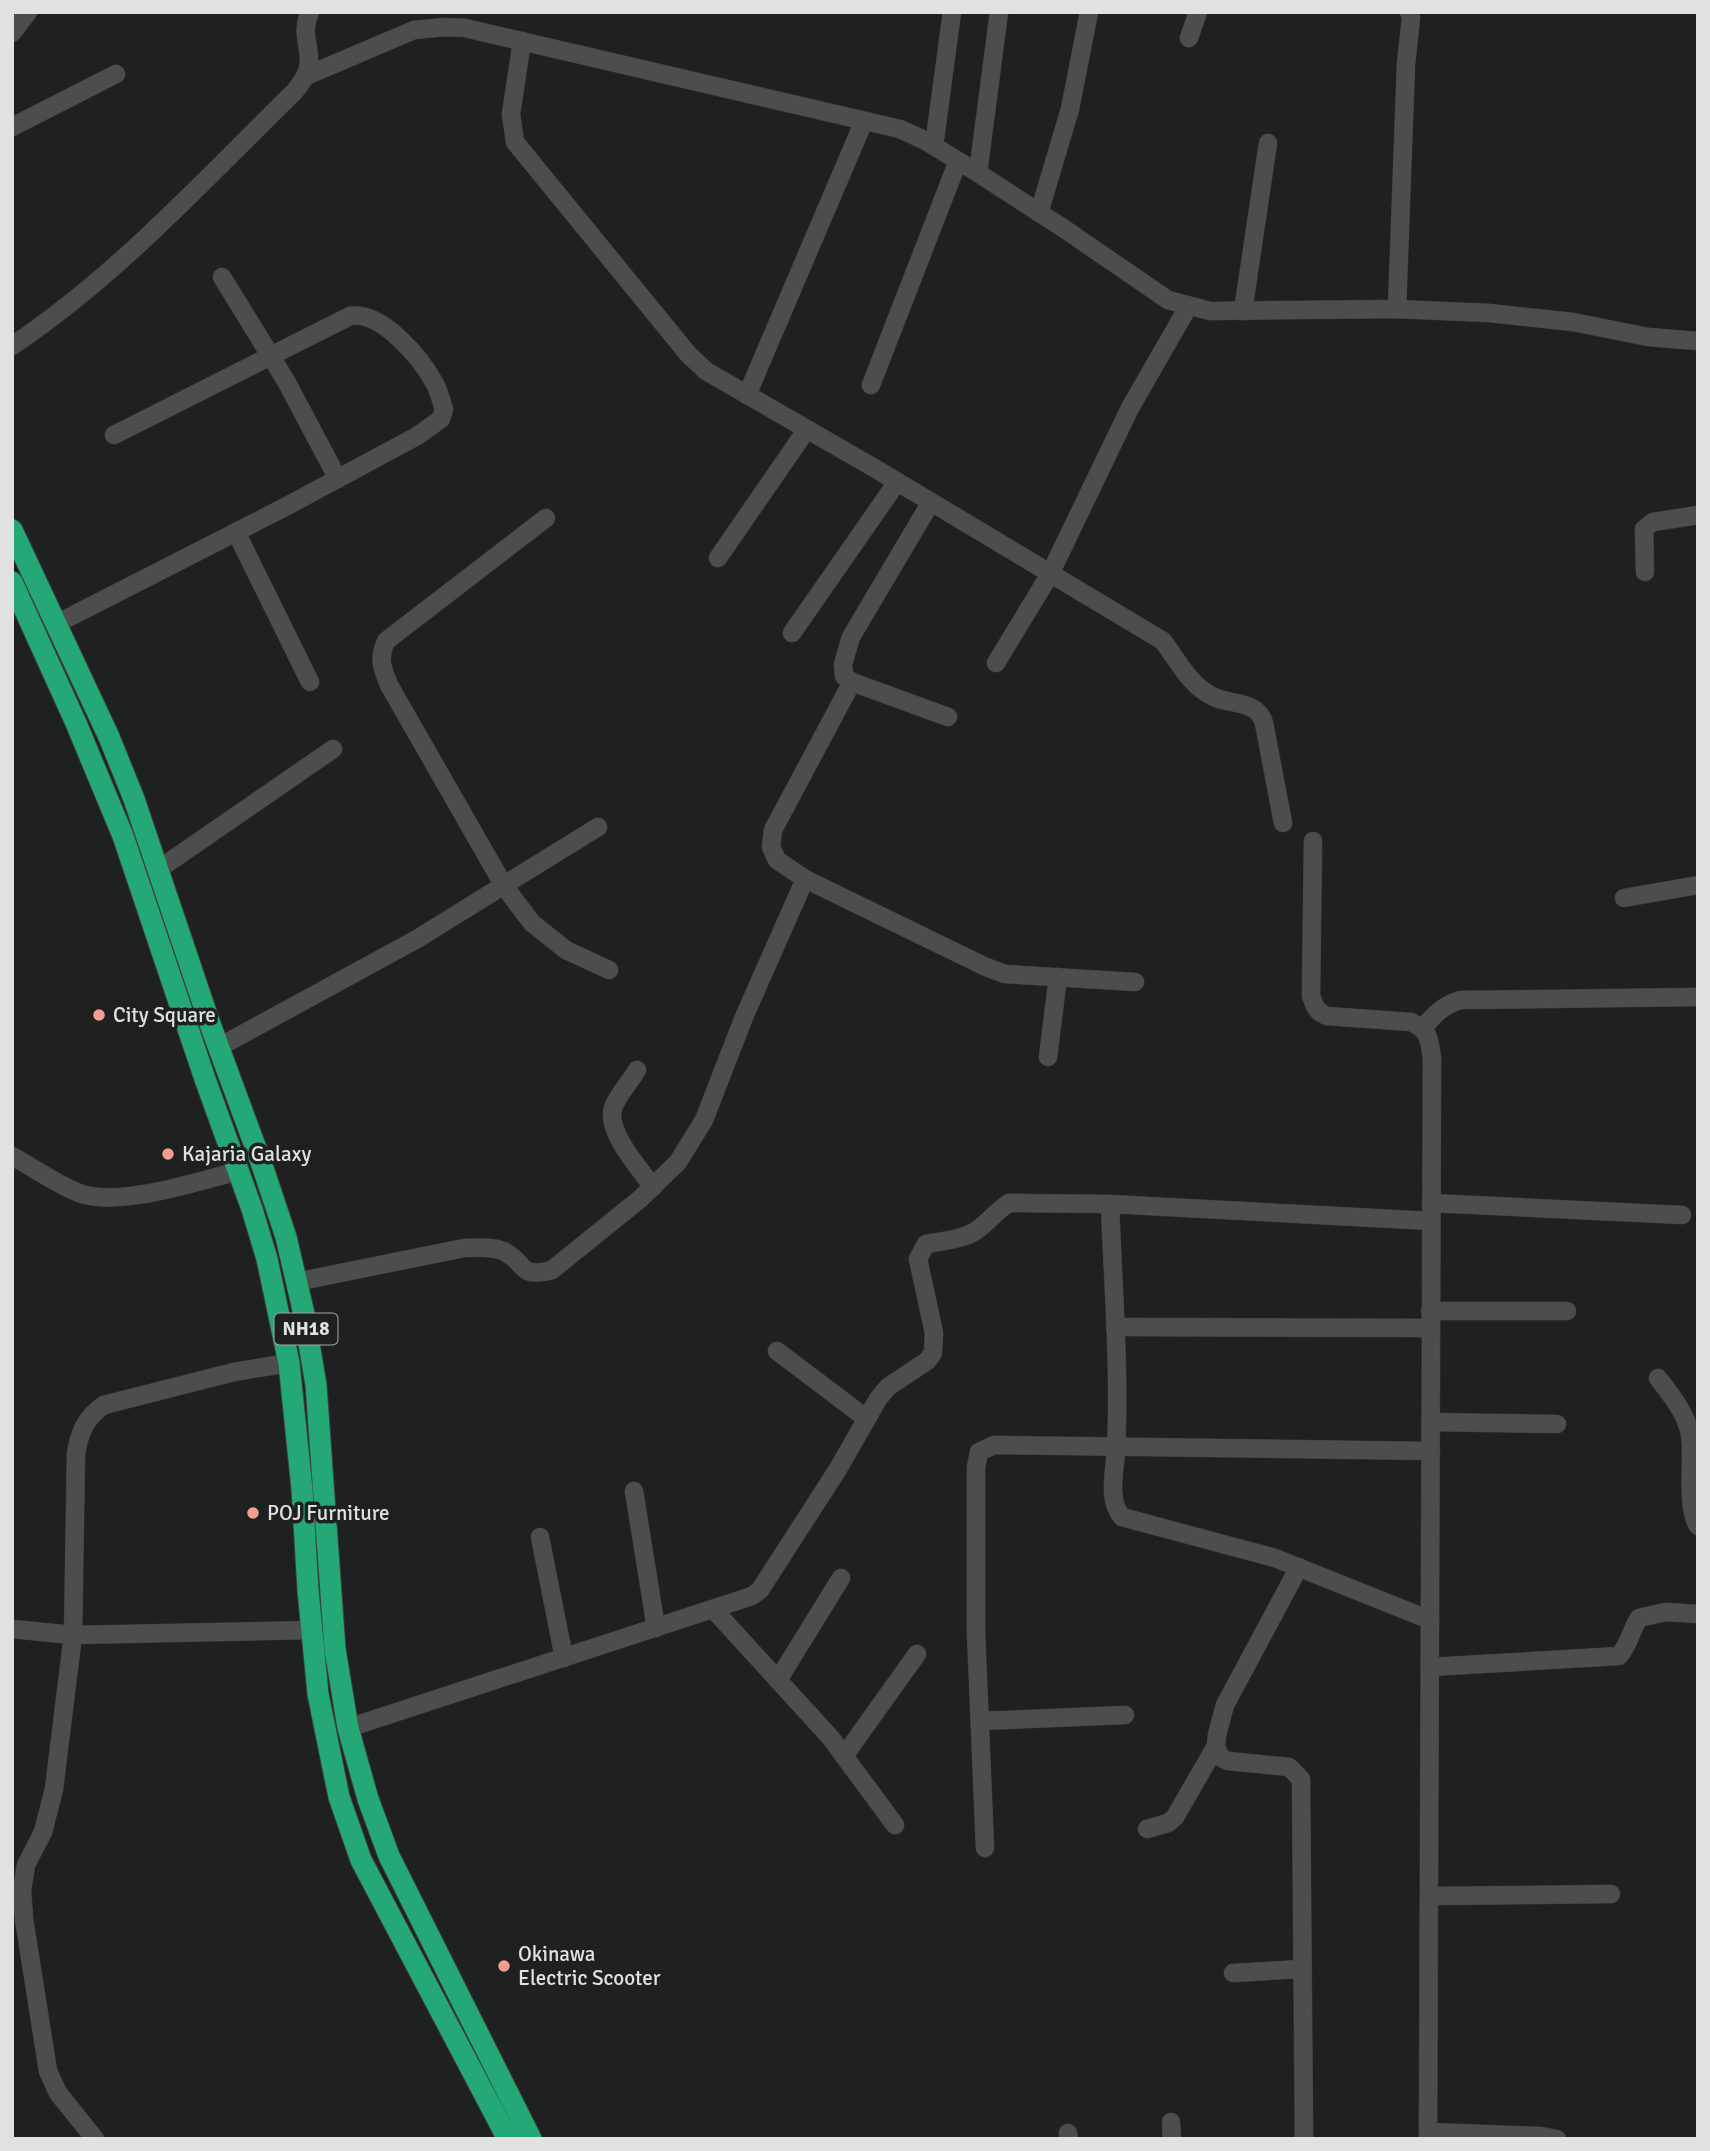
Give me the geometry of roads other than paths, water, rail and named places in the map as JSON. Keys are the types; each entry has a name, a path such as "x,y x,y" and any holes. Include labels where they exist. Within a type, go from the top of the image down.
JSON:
{"highway":[{"name":"NH18","path":"12,530 109,737 159,869 286,1237 316,1385 335,1649 348,1728 368,1799 389,1856 531,2139"},
{"name":"NH18","path":"14,590 76,723 123,836 267,1259 289,1363 318,1694 339,1797 361,1860 508,2139"}],"street":[{"path":"12,33 28,12"},
{"path":"12,346 78,298 135,250 295,91 306,76 310,63 304,29 310,12"},
{"path":"934,146 952,12"},
{"path":"978,173 999,12"},
{"path":"1039,213 1070,109 1089,12"},
{"path":"1189,38 1198,12"},
{"path":"1397,309 1406,64 1411,18 1409,12"},
{"path":"306,76 414,30 465,28 900,130 958,160 1168,300 1188,307 1210,311 1397,309 1489,313 1562,321 1648,337 1698,341"},
{"path":"522,41 512,114 515,142 681,347 706,370 1163,641 1187,676 1203,690 1215,698 1238,702 1262,716 1283,823"},
{"path":"12,127 116,74"},
{"path":"747,395 864,121"},
{"path":"1243,311 1268,144"},
{"path":"871,386 958,160"},
{"path":"222,277 286,381 338,479"},
{"path":"996,663 1051,574 1130,408 1188,307"},
{"path":"56,624 417,436 441,419 444,409 436,385 419,360 398,337 372,318 360,315 350,316 114,435"},
{"path":"718,558 807,429"},
{"path":"792,633 897,482"},
{"path":"931,502 851,637 843,664 844,676 852,682 948,717"},
{"path":"1645,572 1644,529 1653,522 1698,514"},
{"path":"546,518 386,641 381,653 381,663 389,685 504,886 532,923 545,935 566,950 609,971"},
{"path":"236,532 310,682"},
{"path":"852,682 773,830 771,847 777,860 805,879 1005,974 1135,982"},
{"path":"159,869 332,749"},
{"path":"219,1047 417,939 598,827"},
{"path":"1313,841 1311,995 1314,1004 1319,1013 1327,1016 1411,1022 1423,1028 1429,1037 1432,1058 1434,1118 1430,1319 1428,2135 1541,2136 1557,2139"},
{"path":"296,1282 464,1248 492,1247 507,1253 523,1270 537,1274 552,1270 653,1187 678,1162 704,1120 744,1017 805,879"},
{"path":"1624,898 1698,885"},
{"path":"1048,1057 1058,977"},
{"path":"1423,1028 1437,1011 1460,1000 1698,997"},
{"path":"637,1070 613,1109 613,1123 618,1138 653,1187"},
{"path":"12,1156 79,1193 99,1198 127,1197 239,1171"},
{"path":"348,1728 714,1610 752,1596 760,1590 888,1387 927,1361 933,1353 934,1333 918,1259 926,1244 974,1232 1009,1203 1682,1215"},
{"path":"1110,1204 1115,1327 1116,1448 1113,1496 1116,1510 1122,1517 1298,1567 1430,1620"},
{"path":"1115,1327 1430,1319 1567,1311"},
{"path":"777,1351 867,1419"},
{"path":"95,2139 58,2093 48,2071 24,1919 22,1890 26,1865 43,1832 54,1789 73,1635 76,1454 79,1433 94,1412 104,1405 234,1372 289,1363"},
{"path":"1658,1378 1689,1410 1693,1513 1698,1526"},
{"path":"1431,1422 1557,1424"},
{"path":"985,1848 976,1633 976,1467 979,1452 994,1445 1431,1451"},
{"path":"634,1491 656,1628"},
{"path":"540,1537 564,1658"},
{"path":"1147,1829 1168,1823 1175,1817 1216,1746 1225,1706 1298,1567"},
{"path":"778,1680 841,1578"},
{"path":"714,1610 844,1756 895,1825"},
{"path":"1430,1667 1619,1656 1639,1618 1665,1612 1698,1614"},
{"path":"12,1629 73,1635 311,1630"},
{"path":"844,1756 917,1654"},
{"path":"980,1721 1125,1716"},
{"path":"1216,1746 1220,1757 1228,1761 1289,1767 1301,1779 1304,2139"},
{"path":"1429,1896 1611,1894"},
{"path":"1233,1973 1301,1969"}],"place":[{"name":"City Square","path":"99,1015"},
{"name":"Kajaria Galaxy","path":"168,1154"},
{"name":"POJ Furniture","path":"253,1513"},
{"name":"Okinawa Electric Scooter","path":"504,1966"}]}
